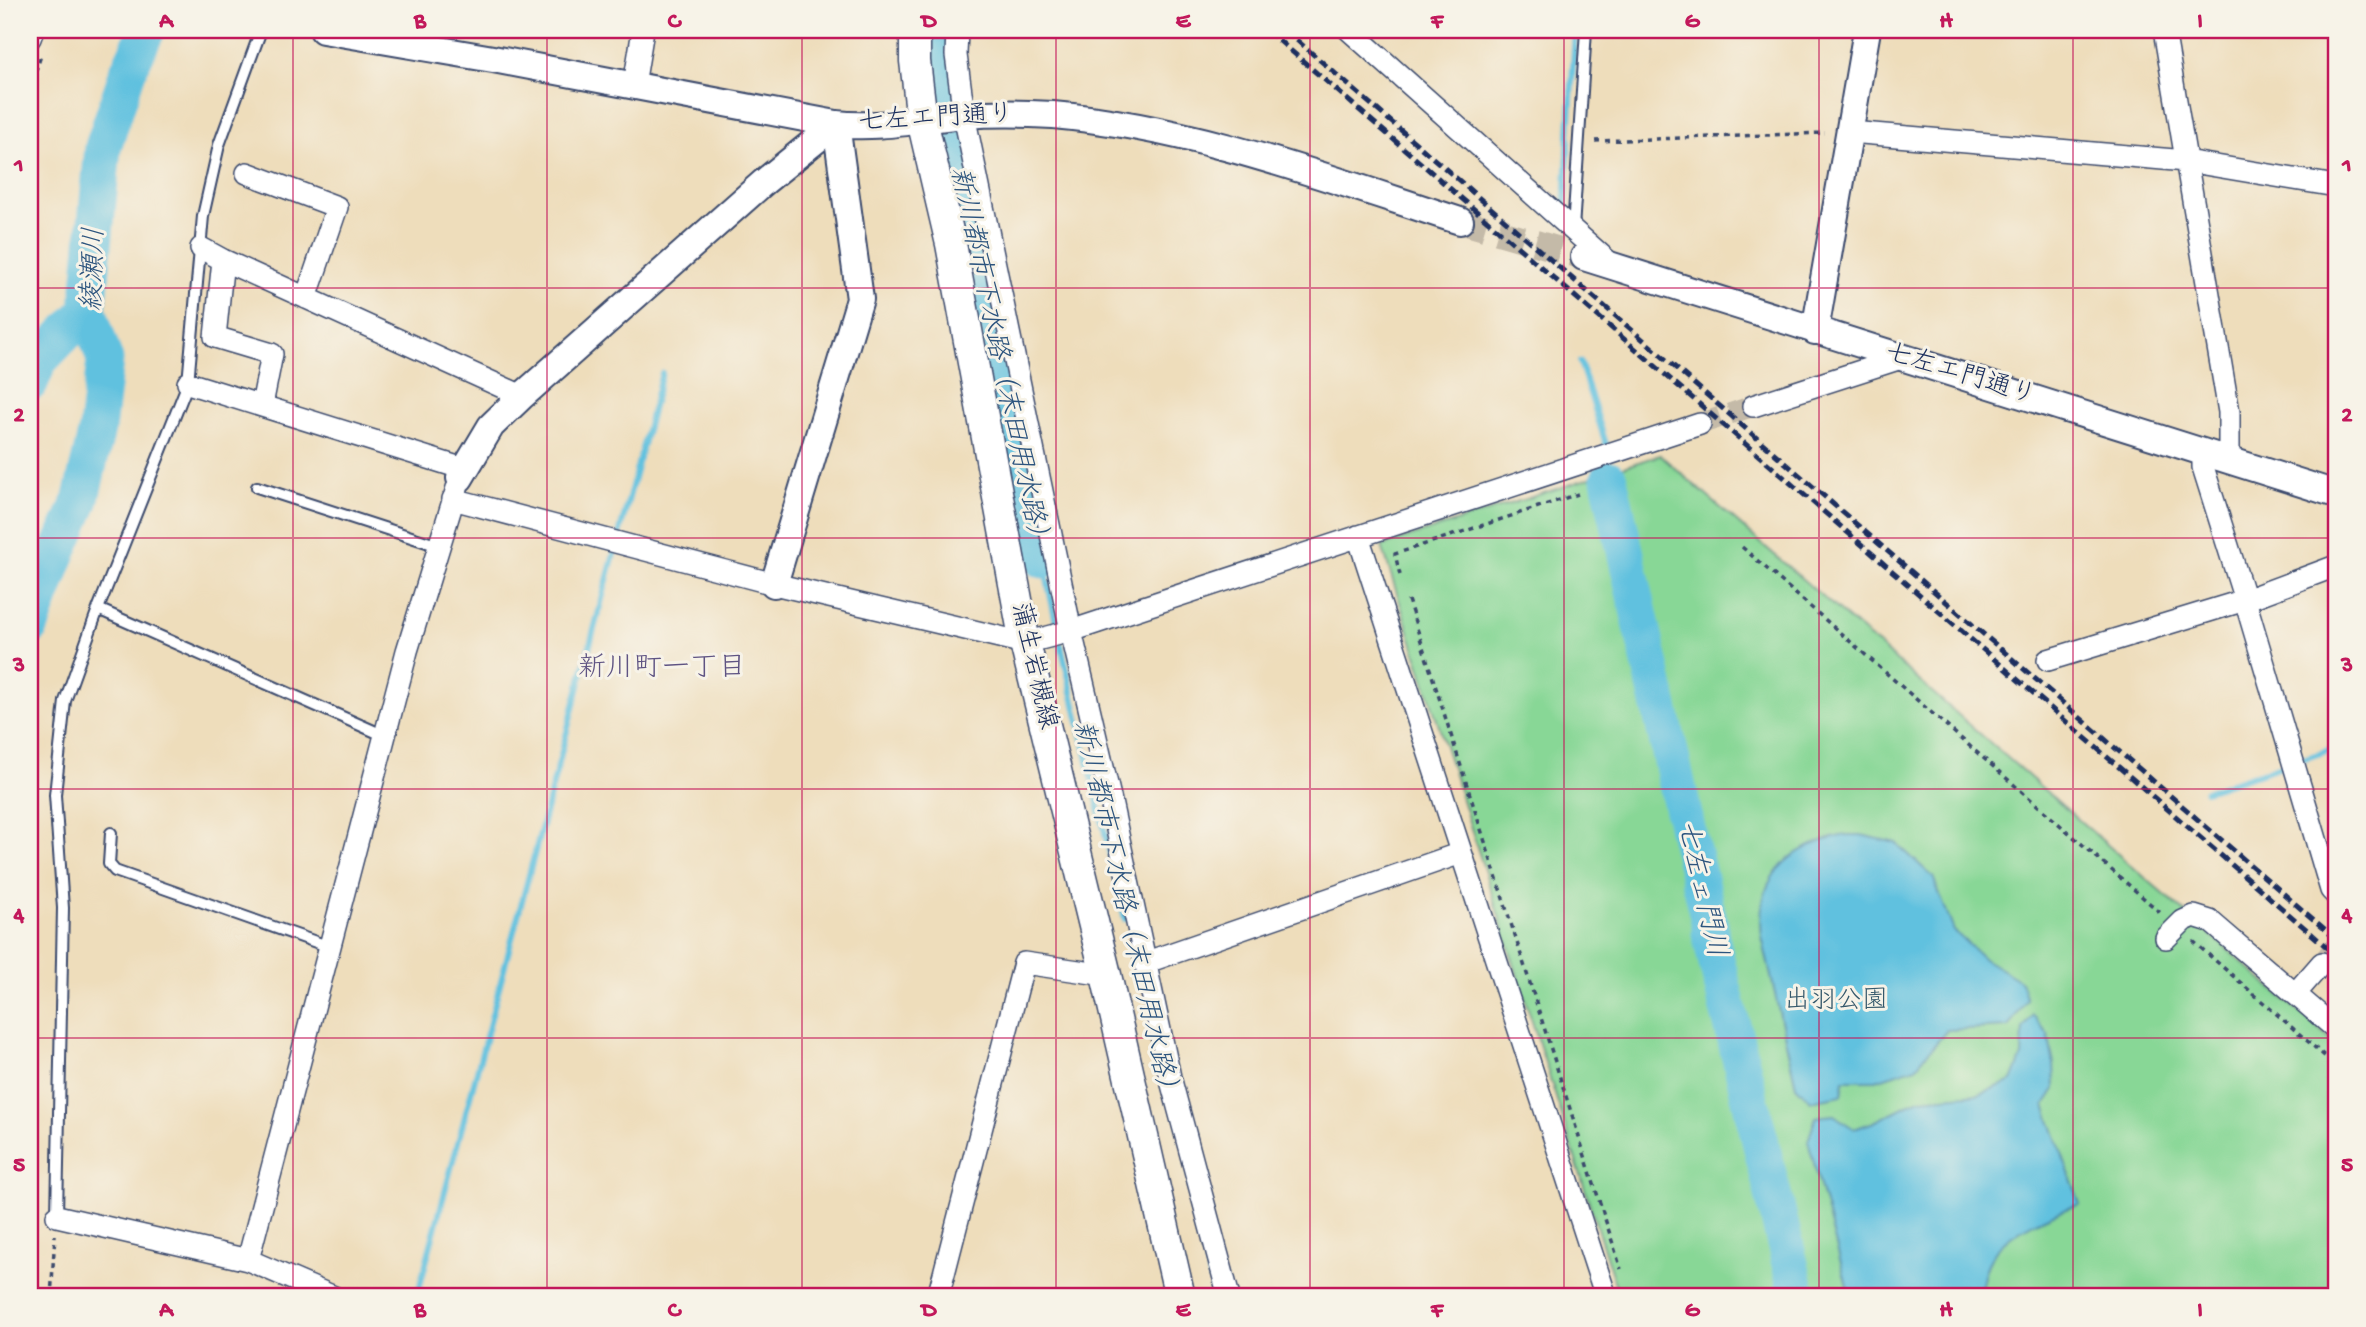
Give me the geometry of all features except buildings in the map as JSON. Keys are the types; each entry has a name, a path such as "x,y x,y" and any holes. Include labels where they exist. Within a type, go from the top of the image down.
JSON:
{"main road":[{"name":"蒲生岩槻線","path":"915,30 915,61 922,120 951,244 1025,643 1106,975 1180,1297"}],"street":[{"path":"33,30 36,46"},
{"name":"七左エ門通り","path":"323,30 836,124 877,126 964,115 1050,115 1090,119 1191,138 1286,164 1460,221"},
{"path":"634,85 643,30"},
{"path":"957,30 956,55 964,115 1071,631 1147,962 1170,1077 1229,1297"},
{"path":"1349,30 1614,267"},
{"path":"1815,331 1867,30"},
{"path":"2164,30 2229,412 2229,461"},
{"path":"248,1260 407,651 459,482 491,426 522,396 764,182 836,124"},
{"path":"774,584 860,299 836,124"},
{"path":"1850,132 2186,161 2336,186"},
{"path":"247,173 337,207 306,298"},
{"path":"201,248 522,396"},
{"name":"七左エ門通り","path":"1584,257 2336,494"},
{"path":"223,260 215,337 272,354 262,405"},
{"path":"1754,407 1901,358"},
{"path":"188,383 262,405 459,482 774,584 1025,643 1071,631 1700,424"},
{"path":"2203,453 2203,467 2331,890 2336,895"},
{"path":"1358,536 1606,1297"},
{"path":"2048,660 2245,600 2336,566"},
{"path":"1147,962 1461,853"},
{"path":"2167,929 2194,916 2210,921 2336,1029"},
{"path":"938,1297 1024,963 1106,975"},
{"path":"2295,994 2322,963"},
{"path":"57,1216 248,1260 334,1297"}],"lane":[{"path":"57,1216 63,908 55,795 65,701 98,608 188,383 203,216 219,145 261,30"},
{"path":"1573,229 1586,30"},
{"path":"257,486 439,545"},
{"path":"98,608 385,736"},
{"path":"111,833 109,864 115,871 330,947"}],"path":[{"path":"30,91 36,46"},
{"path":"1579,142 1850,132"},
{"path":"1399,575 1395,554 1578,494"},
{"path":"1742,547 2167,929"},
{"path":"1408,600 1622,1271"},
{"path":"2190,939 2336,1066"},
{"path":"51,1297 57,1216"}],"green space":[{"name":"出羽公園","path":"1660,455 2336,1044 2336,1297 1619,1297 1382,546"}],"water":[{"path":"1845,835 1861,835 1896,843 1933,877 1954,931 1984,959 2021,982 2027,999 2008,1027 1947,1030 1916,1067 1876,1080 1844,1080 1842,1095 1811,1101 1796,1086 1762,937 1761,916 1770,881 1792,856 1807,847"},
{"path":"2033,1015 2048,1034 2054,1064 2055,1089 2045,1105 2080,1204 2041,1219 2004,1243 1988,1264 1979,1297 1850,1297 1808,1141 1816,1117 1834,1115 1854,1129 1919,1099 1979,1094 2012,1081 2022,1056 2023,1028"}],"waterway":[{"name":"綾瀬川","path":"30,628 80,502 97,429 105,360 88,310 103,147 128,71 147,30"},
{"name":"新川都市下水路（末田用水路）","path":"940,30 943,100"},
{"path":"1565,205 1575,30"},
{"name":"新川都市下水路（末田用水路）","path":"949,132 976,251 1023,488 1043,560"},
{"path":"30,383 39,361 88,310"},
{"path":"1580,362 1606,444 1609,479"},
{"path":"417,1297 662,373"},
{"name":"七左ェ門川","path":"1609,479 1710,934 1798,1297"},
{"name":"新川都市下水路（末田用水路）","path":"1043,560 1057,627"},
{"name":"新川都市下水路（末田用水路）","path":"1061,645 1125,919"},
{"path":"2206,791 2336,748"},
{"name":"新川都市下水路（末田用水路）","path":"1203,1247 1216,1297"}],"tunnel":[{"path":"1460,221 1584,257"},
{"path":"1700,424 1753,406"},
{"path":"2322,963 2336,946"}],"railway":[{"path":"1267,30 2336,955"},
{"path":"1285,30 2336,939"}],"district":[{"name":"新川町一丁目","path":"662,669"}]}
